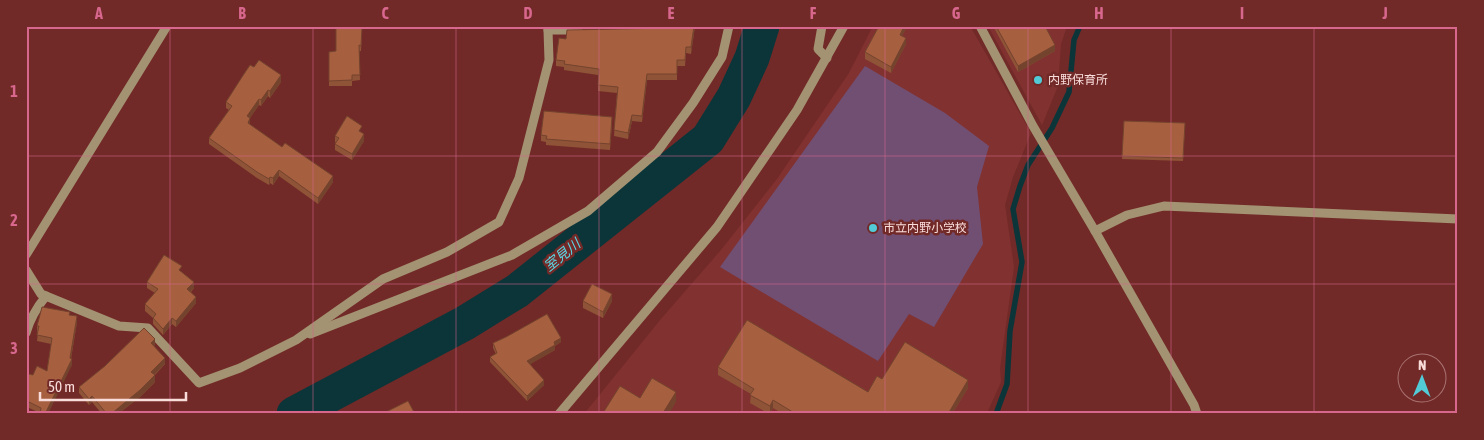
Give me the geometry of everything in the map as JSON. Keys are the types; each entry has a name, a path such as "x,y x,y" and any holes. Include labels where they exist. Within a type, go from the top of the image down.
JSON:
{"street":[{"path":"26,255 168,26"},
{"path":"26,270 41,294 119,326 148,328 199,383 240,368 296,340 512,255 588,211 658,152 693,103 722,57 729,26"},
{"path":"822,26 818,49 827,58"},
{"path":"559,414 717,227 797,110 844,26"},
{"path":"980,26 1033,126 1095,231 1198,414"},
{"path":"296,340 383,280 447,252 499,222 519,178 549,60 549,28 588,30"},
{"path":"1095,231 1127,216 1164,206 1458,219"},
{"path":"26,333 38,305 46,296"}],"shaded area":[{"name":"市立内野小学校","path":"873,26 970,26 1031,133 1013,177 1005,205 1014,267 1000,368 1001,382 987,413 584,414 661,319 721,250 777,179 849,73"},
{"name":"内野保育所","path":"988,26 1067,26 1061,44 1058,86 1042,125"},
{"path":"865,66 945,113 989,146 977,187 983,244 934,327 909,314 878,361 720,267"}],"building":[{"path":"673,26 694,26 691,47 686,47 685,60 677,60 677,74 647,74 642,116 632,115 628,133 614,130 618,87 598,85 599,69 564,64 565,61 556,60 559,38 566,39 567,30 671,28"},
{"path":"879,26 904,26 900,35 906,38 891,67 865,52"},
{"path":"996,26 1045,26 1055,45 1018,66"},
{"path":"336,27 362,27 361,46 359,45 360,75 352,75 352,80 329,81 329,52 336,51"},
{"path":"259,60 281,75 270,91 268,90 261,100 259,99 247,116 250,118 248,123 282,147 285,143 333,176 318,198 279,170 273,178 270,177 269,179 209,138 232,106 226,102 242,77 250,65 254,67"},
{"path":"544,111 612,117 610,144 546,139 547,136 541,135"},
{"path":"347,116 362,126 359,131 364,134 352,154 335,144 339,138 335,136"},
{"path":"1124,121 1185,123 1183,158 1122,156"},
{"path":"164,255 182,266 179,270 194,282 187,289 196,297 176,321 172,318 163,329 153,318 156,314 145,304 158,289 147,282"},
{"path":"592,284 612,294 603,312 583,301"},
{"path":"42,307 70,312 69,315 77,316 70,358 72,359 45,414 40,414 41,408 27,401 28,399 26,398 26,381 29,374 33,375 37,366 47,371 52,338 37,335 39,326 37,326"},
{"path":"547,314 561,338 554,342 555,345 527,361 544,380 527,396 490,357 497,353 493,343"},
{"path":"747,320 868,392 877,376 882,379 905,342 968,380 948,414 796,414 773,400 770,406 750,395 754,389 718,367"},
{"path":"144,328 155,339 151,343 165,358 151,372 155,375 140,390 111,414 107,414 92,396 89,399 79,387 105,366"},
{"path":"652,378 676,392 664,414 603,413 620,386 640,398"},
{"path":"408,401 415,414 382,414"}],"waterway":[{"name":"室見川","path":"294,414 465,323 517,291 708,139 734,97 752,58 762,26"},
{"path":"996,414 1007,384 1010,331 1022,262 1013,209 1028,165 1052,128 1069,92 1074,40 1080,26"}],"place":[{"name":"内野保育所","path":"1038,80"},
{"name":"市立内野小学校","path":"873,228"}]}
